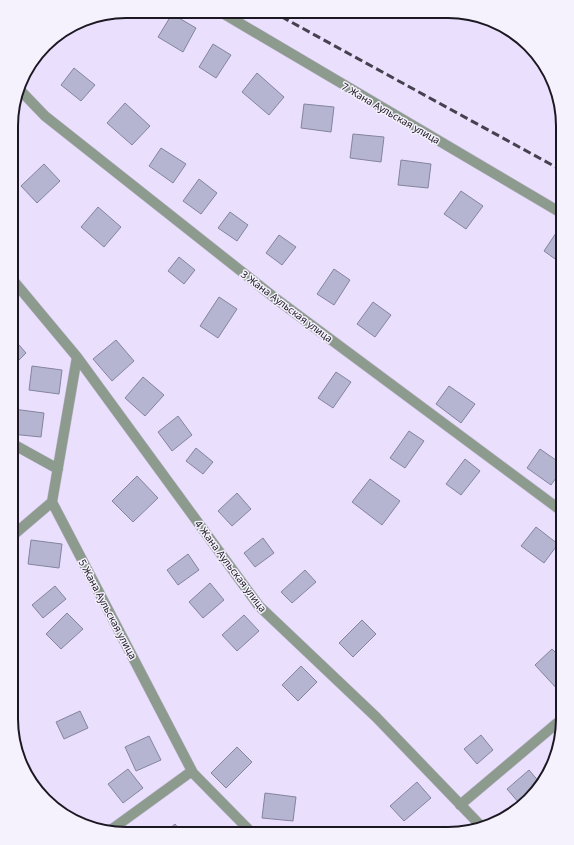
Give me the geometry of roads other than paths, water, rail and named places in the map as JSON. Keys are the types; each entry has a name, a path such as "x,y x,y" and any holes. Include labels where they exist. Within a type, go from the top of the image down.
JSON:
{"street":[{"name":"7 Жана Аульская улица","path":"231,18 556,210"},
{"name":"3 Жана Аульская улица","path":"23,93 46,116 276,298 556,507"},
{"name":"4 Жана Аульская улица","path":"18,286 77,357 259,606 376,717 478,823"},
{"path":"18,531 52,502 77,357"},
{"path":"18,446 58,469"},
{"name":"5 Жана Аульская улица","path":"52,502 192,771 246,827"},
{"path":"460,805 556,724"},
{"path":"116,826 192,771"}],"railway":[{"path":"284,18 556,167"}]}
